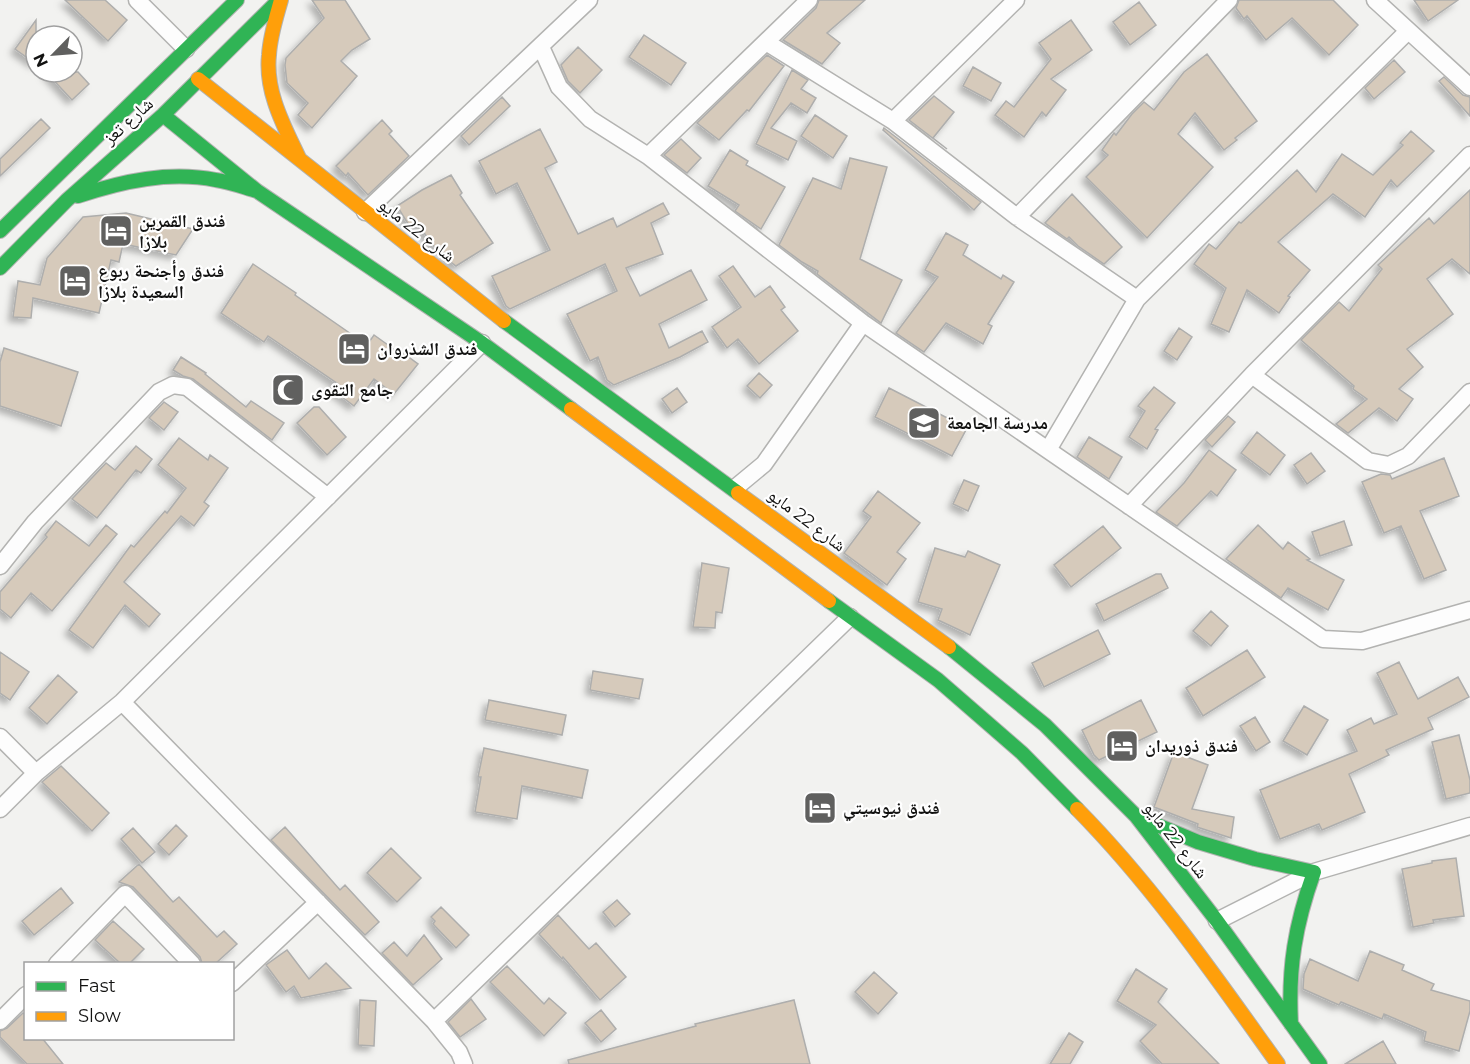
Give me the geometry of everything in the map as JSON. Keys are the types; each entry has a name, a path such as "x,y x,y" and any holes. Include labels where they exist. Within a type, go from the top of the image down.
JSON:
{"main road":[{"name":"شارع تعز","path":"0,231 237,0"},
{"name":"شارع تعز","path":"0,268 67,200 163,115 280,0"},
{"path":"280,0 268,66 275,109 299,158"},
{"name":"شارع 22 مايو","path":"198,79 365,212 491,331 725,503 850,617 938,680 1022,753 1203,931 1291,1024 1320,1064"},
{"name":"شارع 22 مايو","path":"163,115 257,191 491,331 725,503 870,591 960,655 1045,725 1136,816 1278,1064"},
{"path":"67,200 105,187 157,176 213,179 257,191"},
{"path":"1136,816 1198,842 1255,859 1314,872 1300,908 1292,946 1289,985 1291,1024"}],"street":[{"path":"137,0 186,49"},
{"path":"365,212 588,0"},
{"path":"648,156 809,0"},
{"path":"893,121 1017,0"},
{"path":"1017,218 1229,0"},
{"path":"1375,0 1470,87"},
{"path":"1048,450 1137,299 1408,31"},
{"path":"766,42 893,121 1017,218 1137,299"},
{"path":"541,47 559,87 591,120 648,156 863,323 1323,639 1362,641 1470,610"},
{"path":"1129,506 1252,375 1470,155"},
{"path":"725,503 764,464 863,323"},
{"path":"0,809 36,773 122,702 491,331"},
{"path":"1252,375 1368,461 1389,465 1408,456 1470,392"},
{"path":"0,566 35,522 159,392 172,385 187,387 328,497"},
{"path":"434,1021 850,617"},
{"path":"122,702 434,1021 459,1052 464,1064"},
{"path":"0,737 36,773"},
{"path":"1203,931 1314,872 1470,826"},
{"path":"58,962 126,894 191,962"},
{"path":"234,981 318,902"},
{"path":"0,1021 24,997"}],"building":[{"path":"65,0 105,0 127,20 108,41"},
{"path":"312,0 345,0 370,39 352,50 341,61 357,76 312,128 298,115 308,103 287,83 285,65 286,58 324,18"},
{"path":"819,0 865,0 827,33 840,43 822,64 783,40 816,8"},
{"path":"1239,0 1333,0 1358,25 1329,55 1292,18 1266,40 1247,16 1244,19 1236,8"},
{"path":"1414,0 1458,0 1428,21"},
{"path":"1139,2 1156,25 1130,45 1113,22"},
{"path":"1071,20 1092,50 1051,79 1066,90 1046,116 1042,112 1024,137 995,115 1006,101 1014,107 1051,59 1039,43"},
{"path":"644,35 686,63 671,85 629,57"},
{"path":"24,37 24,55 15,49"},
{"path":"578,47 602,70 580,93 568,81 561,65"},
{"path":"1207,54 1257,121 1224,150 1195,113 1178,134 1213,167 1147,238 1086,177 1108,155 1102,150 1132,114 1144,102 1154,110 1184,72"},
{"path":"767,55 784,66 749,111 747,110 719,140 697,123"},
{"path":"1394,60 1405,72 1374,99 1365,88"},
{"path":"973,67 1001,83 991,101 963,86"},
{"path":"792,70 808,80 801,89 816,98 807,113 791,103 771,128 797,141 788,160 756,144"},
{"path":"1444,77 1463,95 1470,97 1470,116 1439,81"},
{"path":"84,79 89,84 72,100 57,84 84,84"},
{"path":"934,96 954,112 933,138 947,149 909,120"},
{"path":"502,97 510,106 469,145 461,136"},
{"path":"815,115 847,136 833,158 801,136"},
{"path":"41,119 50,128 0,176 0,159"},
{"path":"382,120 392,131 389,134 409,156 368,195 348,173 346,176 336,166"},
{"path":"884,128 981,202 974,210 883,130"},
{"path":"540,129 557,162 545,168 578,234 613,218 617,227 663,203 669,214 651,223 663,254 626,268 640,296 691,270 707,300 659,324 669,348 702,331 708,342 680,357 614,385 607,380 598,357 590,361 567,314 617,291 605,264 510,309 506,306 492,276 550,250 517,183 496,194 479,161"},
{"path":"1411,131 1434,151 1397,187 1391,180 1365,217 1333,194 1278,242 1310,270 1288,296 1290,297 1279,313 1247,290 1229,332 1211,324 1226,288 1194,264 1209,244 1216,249 1239,222 1241,223 1297,170 1316,192 1342,154 1373,175 1403,145 1400,143"},
{"path":"681,139 701,158 687,173 664,155"},
{"path":"730,150 748,161 746,165 785,187 761,229 735,211 739,205 708,186"},
{"path":"850,158 887,167 860,259 902,280 881,323 817,274 818,271 779,245 813,178 841,189"},
{"path":"451,175 462,193 460,195 493,243 456,266 448,260 439,245 435,248 417,223 410,227 397,206"},
{"path":"1470,190 1470,274 1452,259 1427,279 1453,314 1407,349 1423,367 1399,389 1413,399 1397,421 1379,408 1348,433 1336,424 1367,399 1353,389 1354,386 1301,340 1339,302 1349,311 1382,269 1378,265 1429,218 1434,224"},
{"path":"1072,194 1122,247 1104,264 1069,237 1067,239 1045,223"},
{"path":"126,213 193,229 176,255 123,244 119,262 111,260 99,313 33,298 31,318 13,317 18,281 40,285 47,258 83,217"},
{"path":"946,233 968,245 963,255 1001,279 1003,275 1014,282 988,324 992,326 983,344 946,323 924,352 896,333 938,277 925,270"},
{"path":"253,264 367,345 374,335 418,364 394,394 374,379 354,406 333,390 338,384 268,336 264,342 221,313"},
{"path":"733,266 755,297 770,286 785,307 781,310 798,331 759,364 738,339 727,348 712,327 741,307 719,276"},
{"path":"1179,328 1192,337 1177,360 1164,351"},
{"path":"4,348 78,372 61,426 0,406 0,362"},
{"path":"181,357 206,373 246,407 251,401 284,423 272,440 193,379 173,370"},
{"path":"759,373 772,385 760,398 747,386"},
{"path":"1154,387 1175,403 1155,429 1158,430 1147,449 1129,437 1145,411 1138,406"},
{"path":"677,388 687,402 672,413 662,399"},
{"path":"889,388 967,428 952,456 875,417"},
{"path":"164,402 178,412 164,430 149,418"},
{"path":"314,407 319,407 346,437 327,455 297,423"},
{"path":"1228,416 1235,422 1212,447 1205,440"},
{"path":"1257,432 1285,455 1270,475 1241,453"},
{"path":"1089,437 1122,457 1109,479 1077,457"},
{"path":"179,438 208,460 210,455 228,468 204,502 209,506 194,526 181,516 124,582 160,614 149,627 125,605 93,648 69,630 131,545 134,547 165,511 167,513 186,488 158,465"},
{"path":"136,446 152,459 141,473 136,470 97,518 72,499 106,463 115,470"},
{"path":"1209,450 1236,470 1217,496 1211,491 1177,526 1156,512 1184,483"},
{"path":"1311,453 1325,471 1307,484 1294,465"},
{"path":"1444,458 1459,496 1420,511 1446,570 1424,579 1401,526 1384,533 1362,482 1381,474 1390,475 1392,479"},
{"path":"964,480 979,486 968,511 953,504"},
{"path":"878,491 920,523 897,552 906,559 887,585 844,553 871,517 863,511"},
{"path":"56,521 89,546 106,525 117,534 52,611 31,593 11,618 0,609 0,592 47,537 45,535"},
{"path":"1344,521 1352,545 1320,556 1312,532"},
{"path":"1258,525 1283,549 1288,542 1310,559 1307,560 1344,580 1328,610 1288,588 1281,598 1226,559"},
{"path":"1103,526 1121,548 1071,587 1054,565"},
{"path":"935,548 965,557 968,551 1000,565 970,635 938,620 942,609 918,602"},
{"path":"702,563 729,568 722,613 716,612 715,628 693,627"},
{"path":"1156,574 1161,574 1168,588 1104,621 1096,604"},
{"path":"1211,611 1228,626 1211,646 1193,631"},
{"path":"1098,630 1110,654 1044,687 1032,663"},
{"path":"1247,650 1265,677 1203,716 1186,688"},
{"path":"0,652 29,672 10,700 0,693"},
{"path":"1399,662 1418,699 1458,677 1469,697 1428,718 1433,729 1386,750 1389,755 1349,774 1365,812 1322,830 1319,824 1280,839 1260,790 1357,751 1347,730 1371,718 1374,724 1397,714 1377,673"},
{"path":"593,671 643,679 639,699 590,690"},
{"path":"58,675 77,692 47,724 29,708"},
{"path":"489,700 566,715 562,735 485,720"},
{"path":"1141,700 1157,732 1099,760 1094,755 1082,730"},
{"path":"1304,706 1328,720 1307,755 1283,741"},
{"path":"1255,717 1270,742 1256,751 1240,726"},
{"path":"1459,735 1470,780 1470,793 1446,799 1432,742"},
{"path":"484,748 588,770 582,798 522,786 517,819 475,812 481,777 478,777"},
{"path":"1174,752 1208,765 1192,809 1234,817 1231,838 1197,827 1198,824 1154,807"},
{"path":"61,766 109,813 92,831 42,782"},
{"path":"176,825 187,836 169,855 158,844"},
{"path":"285,827 340,890 345,885 379,922 365,935 271,840"},
{"path":"133,828 155,852 142,863 121,839"},
{"path":"391,848 421,878 397,902 367,873"},
{"path":"1456,858 1464,916 1433,920 1434,923 1413,927 1402,869 1432,863 1432,861"},
{"path":"139,864 173,902 179,897 217,937 224,931 237,944 217,962 202,962 200,957 133,887 119,882"},
{"path":"61,888 73,903 34,935 22,921"},
{"path":"617,900 630,914 615,927 603,912"},
{"path":"441,907 469,935 456,948 433,924 435,921 431,917"},
{"path":"558,915 589,949 596,943 626,977 600,1000 563,957 562,959 539,934"},
{"path":"113,921 144,949 131,962 119,962 95,940"},
{"path":"424,935 442,959 413,985 382,953 394,942 407,956"},
{"path":"287,950 309,979 326,963 351,988 301,998 294,986 286,992 266,965"},
{"path":"1370,951 1404,965 1402,970 1434,984 1431,990 1470,1001 1470,1011 1459,1051 1424,1041 1426,1032 1384,1014 1382,1019 1341,1002 1339,1005 1303,989 1304,974 1310,959 1358,981"},
{"path":"507,966 544,1004 549,998 566,1013 544,1036 490,982"},
{"path":"1136,969 1167,989 1158,1002 1219,1064 1162,1064 1140,1041 1156,1025 1117,1001"},
{"path":"874,972 897,993 878,1014 855,992"},
{"path":"471,999 486,1019 460,1037 448,1022"},
{"path":"360,1000 376,1001 374,1046 358,1045"},
{"path":"794,1000 810,1064 569,1064 568,1060 696,1026 695,1024"},
{"path":"601,1010 616,1029 601,1042 585,1023"},
{"path":"23,1013 24,1040 44,1040 63,1064 27,1064 0,1037 0,1031 7,1028"},
{"path":"1069,1033 1083,1042 1070,1064 1050,1064"},
{"path":"1383,1041 1396,1064 1345,1064"}],"traffic: fast":[{"path":"0,231 237,0"},
{"path":"0,268 67,200 163,115 279,0"},
{"path":"163,115 257,191 482,343 571,409"},
{"path":"78,196 129,182 164,177 198,177 257,191"},
{"path":"504,321 738,493"},
{"path":"829,601 938,680 1022,753 1077,809"},
{"path":"949,647 1045,725 1136,816 1217,921 1320,1064"},
{"path":"1138,817 1198,842 1255,859 1314,872 1302,910 1294,947 1291,1024"}],"traffic: slow":[{"path":"281,0 270,48 270,82 277,108 299,158"},
{"path":"198,79 504,321"},
{"path":"571,409 829,601"},
{"path":"738,493 949,647"},
{"path":"1077,809 1105,838 1157,900 1278,1064"}],"place":[{"name":"فندق القمرين بلازا","path":"116,231"},
{"name":"فندق وأجنحة ربوع السعيدة بلازا","path":"75,281"},
{"name":"فندق الشذروان","path":"354,349"},
{"name":"جامع التقوى","path":"288,390"},
{"name":"مدرسة الجامعة","path":"924,423"},
{"name":"فندق ذوريدان","path":"1122,746"},
{"name":"فندق نيوسيتي","path":"820,808"}]}
